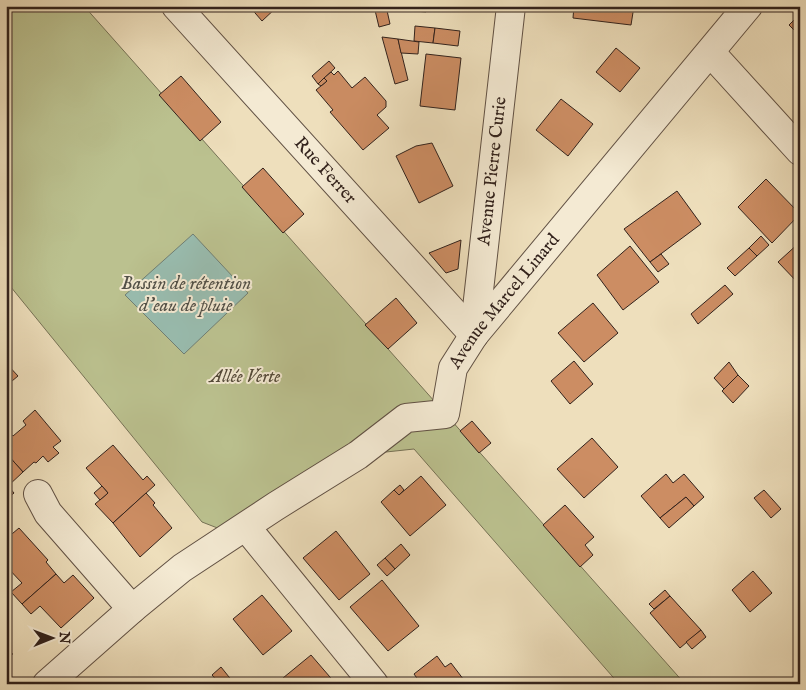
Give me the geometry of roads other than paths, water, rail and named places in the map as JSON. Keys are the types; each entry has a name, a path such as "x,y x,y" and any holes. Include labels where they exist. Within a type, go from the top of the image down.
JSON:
{"street":[{"name":"Rue Ferrer","path":"176,6 474,335"},
{"name":"Avenue Pierre Curie","path":"474,335 511,6"},
{"name":"Avenue Marcel Linard","path":"47,684 182,568 358,455 406,418 445,414 453,368 474,335 748,6"},
{"path":"710,53 800,151"},
{"path":"38,494 48,513 132,609"},
{"path":"246,527 374,684"}],"water":[{"name":"Bassin de rétention d'eau de pluie","path":"193,234 248,293 184,354 125,295"}],"park label":[{"name":"Allée Verte","path":"245,377"}]}
